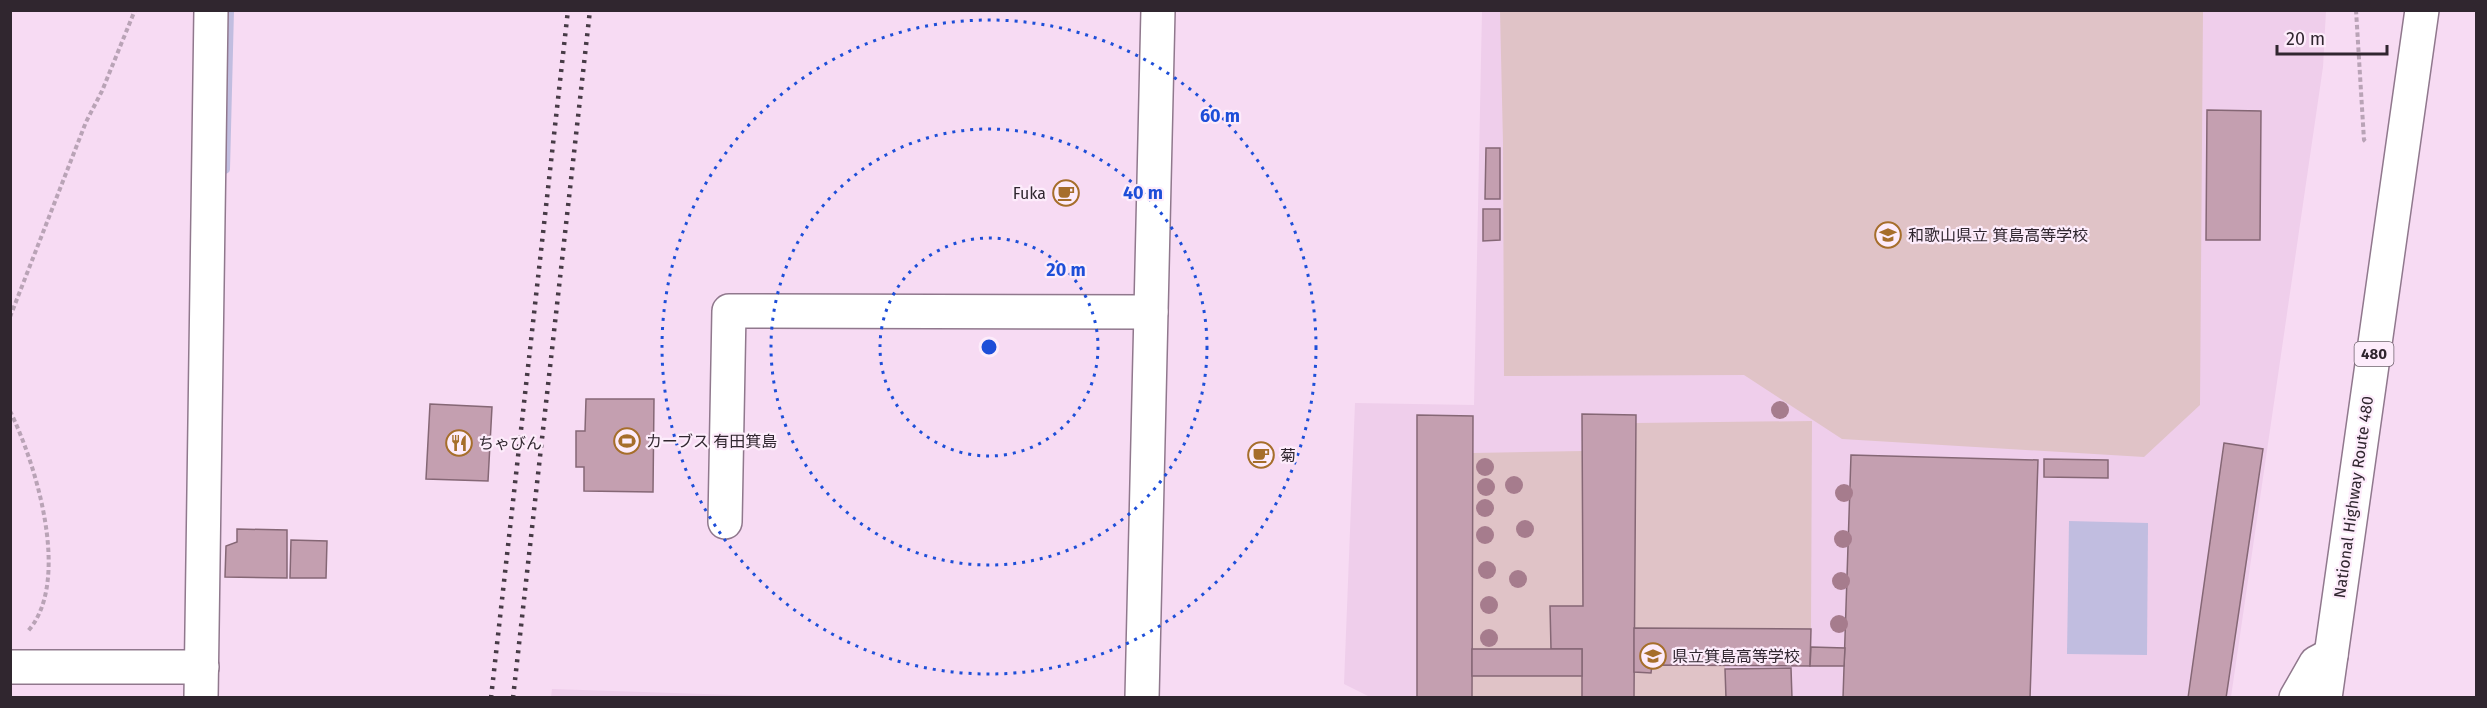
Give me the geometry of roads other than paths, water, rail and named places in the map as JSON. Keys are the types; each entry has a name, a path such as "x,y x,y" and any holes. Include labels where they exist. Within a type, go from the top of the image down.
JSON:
{"main road":[{"path":"17,653 201,682 212,10"},
{"path":"1142,698 1158,10"},
{"name":"National Highway Route 480","path":"2325,698 2400,180 2422,10"},
{"path":"724,522 729,310 1151,312"},
{"path":"2296,698 2316,663 2331,655"}],"waterway":[{"path":"225,169 229,10"}],"railway":[{"path":"491,698 568,10"},
{"path":"513,698 590,10"}],"place":[{"name":"Fuka","path":"1066,193"},
{"name":"和歌山県立 箕島高等学校","path":"1888,235"},
{"name":"カーブス 有田箕島","path":"627,441"},
{"name":"ちゃびん","path":"459,443"},
{"name":"菊","path":"1261,455"},
{"name":"県立箕島高等学校","path":"1653,656"}]}
